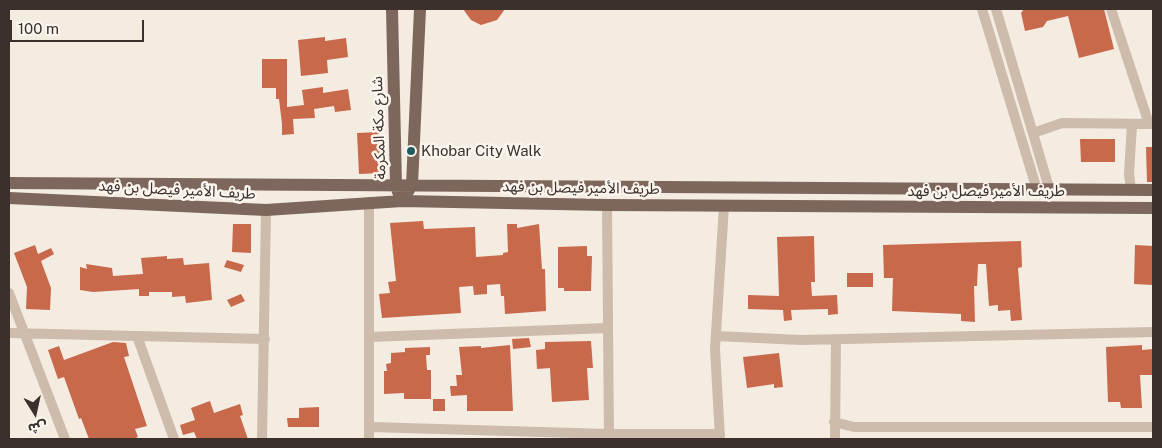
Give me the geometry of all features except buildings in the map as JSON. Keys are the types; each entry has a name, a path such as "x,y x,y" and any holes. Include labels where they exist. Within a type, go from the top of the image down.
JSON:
{"main road":[{"name":"شارع مكة المكرمة","path":"392,9 396,185 402,201"},
{"name":"شارع مكة المكرمة","path":"402,201 412,186 420,9"},
{"name":"طريف الأمير فيصل بن فهد","path":"9,183 1050,191 1153,190"},
{"name":"طريف الأمير فيصل بن فهد","path":"9,198 266,210 402,201 607,205 1153,208"}],"street":[{"path":"982,9 1037,190"},
{"path":"996,9 1050,191"},
{"path":"1032,133 1062,123 1151,124 1111,9"},
{"path":"1131,189 1129,174 1132,125"},
{"path":"369,202 369,439"},
{"path":"607,205 608,436"},
{"path":"370,428 440,434 720,436 716,336 724,206"},
{"path":"262,439 266,339 266,210"},
{"path":"9,293 23,334 65,439"},
{"path":"370,337 607,328"},
{"path":"716,336 802,340 1153,332"},
{"path":"9,333 266,339"},
{"path":"137,336 174,439"},
{"path":"835,439 836,339"},
{"path":"834,422 854,427 1153,427"}],"place":[{"name":"Khobar City Walk","path":"411,151"}]}
